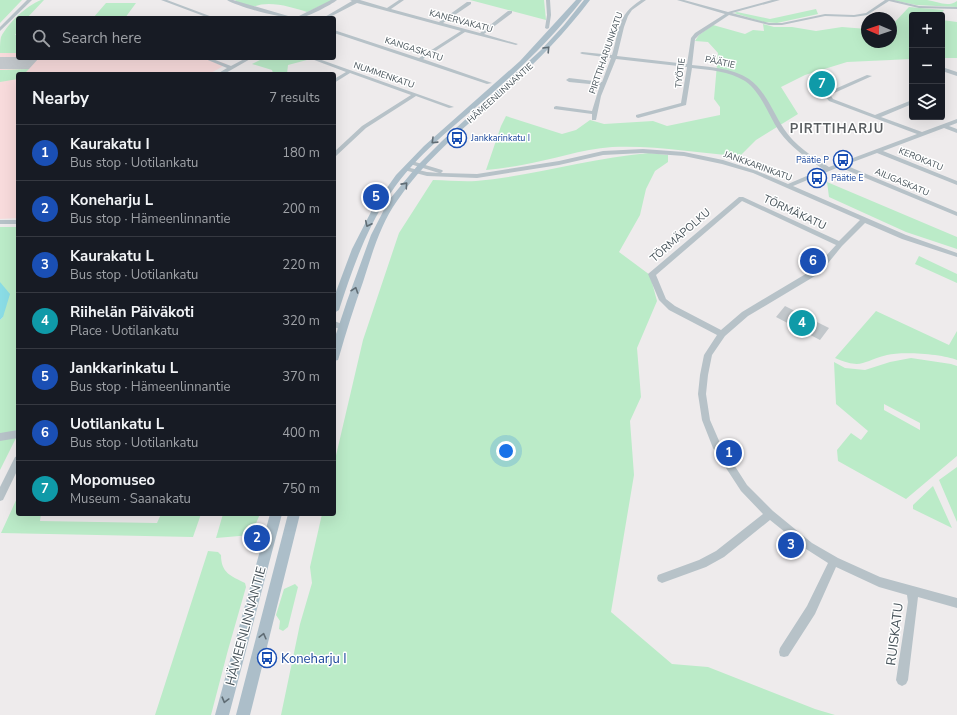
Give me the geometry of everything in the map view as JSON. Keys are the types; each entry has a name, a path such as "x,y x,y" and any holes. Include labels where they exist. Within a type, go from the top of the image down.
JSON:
{"main road":[{"name":"HÄMEENLINNANTIE","path":"336,304 353,254 374,212 388,190 409,166 440,135 526,60 579,0"},
{"name":"HÄMEENLINNANTIE","path":"336,337 337,327 380,223 399,193 444,143 534,63 587,0"},
{"name":"HÄMEENLINNANTIE","path":"222,715 275,516"},
{"name":"HÄMEENLINNANTIE","path":"243,715 293,516"}],"street":[{"path":"0,30 30,0"},
{"path":"163,0 207,16"},
{"path":"229,0 252,8 285,16"},
{"path":"301,16 335,0"},
{"path":"328,16 355,0"},
{"name":"KANERVAKATU","path":"355,0 516,44"},
{"path":"388,9 402,0"},
{"path":"547,28 550,15 548,0"},
{"name":"PIRTTIHARJUNKATU","path":"556,108 594,116 614,57 621,28 628,11 644,0"},
{"path":"679,0 763,23 778,24 824,15 854,16 867,14 888,0 919,7 957,8"},
{"path":"728,13 778,0"},
{"path":"440,23 469,3"},
{"path":"481,34 510,12"},
{"name":"TYÖTIE","path":"638,116 684,104 693,40 696,34 728,13"},
{"path":"420,60 465,30"},
{"name":"KANGASKATU","path":"336,32 489,82"},
{"name":"PÄÄTIE","path":"582,53 725,70 746,80 761,93 777,122 790,141 828,169"},
{"path":"210,60 232,68"},
{"path":"224,72 246,60"},
{"name":"NUMMENKATU","path":"316,60 451,107"},
{"path":"945,70 957,74"},
{"path":"336,79 349,72"},
{"path":"869,76 830,93 828,96 832,100 922,134"},
{"path":"569,80 604,84"},
{"path":"336,153 364,127 414,95"},
{"path":"877,116 909,103"},
{"path":"788,186 828,169 957,121"},
{"path":"945,126 957,131"},
{"name":"JANKKARINKATU","path":"409,166 446,174 476,176 495,174 603,154 643,151 684,154 723,162 755,172 904,237 957,255"},
{"name":"KEROKATU","path":"878,151 957,182"},
{"name":"AILIGASKATU","path":"840,165 957,214"},
{"name":"TÖRMÄKATU","path":"741,198 840,244"},
{"name":"TÖRMÄPOLKU","path":"722,334 685,316 663,300 652,274 741,198"},
{"path":"864,220 840,244 817,272 745,314 722,334 708,355 704,375 702,394 706,420 716,445 728,466 744,488 770,514 809,546 834,561 879,582 957,603"},
{"path":"0,222 16,222"},
{"path":"0,437 16,434"},
{"path":"0,497 16,464"},
{"path":"662,578 702,564 720,554 770,514"},
{"path":"784,652 812,610 834,561"},
{"name":"RUISKATU","path":"902,680 913,602 912,591"}],"shaded area":[{"path":"0,53 16,53 16,60 216,60 227,64 213,72 16,72 16,218 0,219"}],"green space":[{"path":"0,0 22,0 0,23"},
{"path":"44,0 29,16 18,16 29,6"},
{"path":"333,0 307,12 287,6 273,4 253,7 235,1"},
{"path":"470,0 544,0 546,20"},
{"path":"892,0 927,0 946,4 957,1 957,7 916,5"},
{"path":"106,3 136,3 126,16 95,16"},
{"path":"909,7 944,10 942,12 909,12 909,59 847,62 805,75 781,87 798,114 756,140 740,156 660,148 612,147 589,150 533,163 486,170 501,126 506,116 562,134 576,130 590,120 604,124 653,121 667,126 720,115 720,107 714,99 718,53 708,42 695,41 699,35 713,25 745,34 753,30 764,31 763,24 774,27 792,27 816,31 842,27 861,29 861,48 897,48 897,20"},
{"path":"816,9 818,14 777,23 763,22 734,13 737,12 770,19"},
{"path":"16,18 16,53 0,53 1,37 8,26"},
{"path":"945,20 957,22 957,58 945,58"},
{"path":"260,60 307,60 288,65 287,72 273,72 272,70 252,64"},
{"path":"29,69 26,72 16,72 16,79 0,82 0,70"},
{"path":"649,153 668,155 668,162 655,171 646,189 640,215 619,252 650,275 657,301 637,348 641,397 630,421 634,475 611,612 672,664 708,667 815,709 835,715 281,715 300,624 312,583 310,567 322,516 336,516 336,455 363,340 399,233 433,180 471,181 498,179 627,155"},
{"path":"827,182 957,237 957,249 906,232 829,197"},
{"path":"0,227 16,227 16,438 0,470 0,320 3,317 0,282"},
{"path":"919,256 957,274 957,283 915,264"},
{"path":"876,311 949,345 957,331 957,360 942,356 912,353 887,355 857,364 844,362 835,358"},
{"path":"911,358 957,366 957,456 906,499 838,461 837,450 851,433 861,440 868,431 836,404 834,362 845,368 865,370 890,362","holes":["884,404 920,423 920,430 884,410"]},
{"path":"957,467 957,522 939,480"},
{"path":"933,486 952,528 913,509 913,505"},
{"path":"16,500 16,516 41,516 40,521 157,523 160,516 200,516 193,537 1,533"},
{"path":"222,516 259,516 251,535 216,538"},
{"path":"208,551 218,552 221,555 221,561 225,570 231,576 245,583 246,587 211,715 155,715"},
{"path":"295,584 298,587 288,627 283,631 279,629 280,621 276,615 284,589"}],"water":[{"path":"0,282 10,294 3,317 0,320"}],"building":[{"path":"0,57 16,57 16,60 37,60 29,69 0,69"},
{"path":"785,306 829,328 820,340 776,317"}],"place":[{"name":"Mopomuseo","path":"822,84"},
{"name":"Jankkarinkatu I","path":"457,138"},
{"name":"Päätie P","path":"843,160"},
{"name":"Päätie E","path":"817,178"},
{"name":"Jankkarinkatu L","path":"376,197"},
{"name":"Uotilankatu L","path":"813,261"},
{"name":"Riihelän Päiväkoti","path":"802,323"},
{"name":"Kaurakatu I","path":"729,453"},
{"name":"Koneharju L","path":"257,538"},
{"name":"Kaurakatu L","path":"791,545"},
{"name":"Koneharju I","path":"267,658"}],"district":[{"name":"PIRTTIHARJU","path":"837,128"}]}
